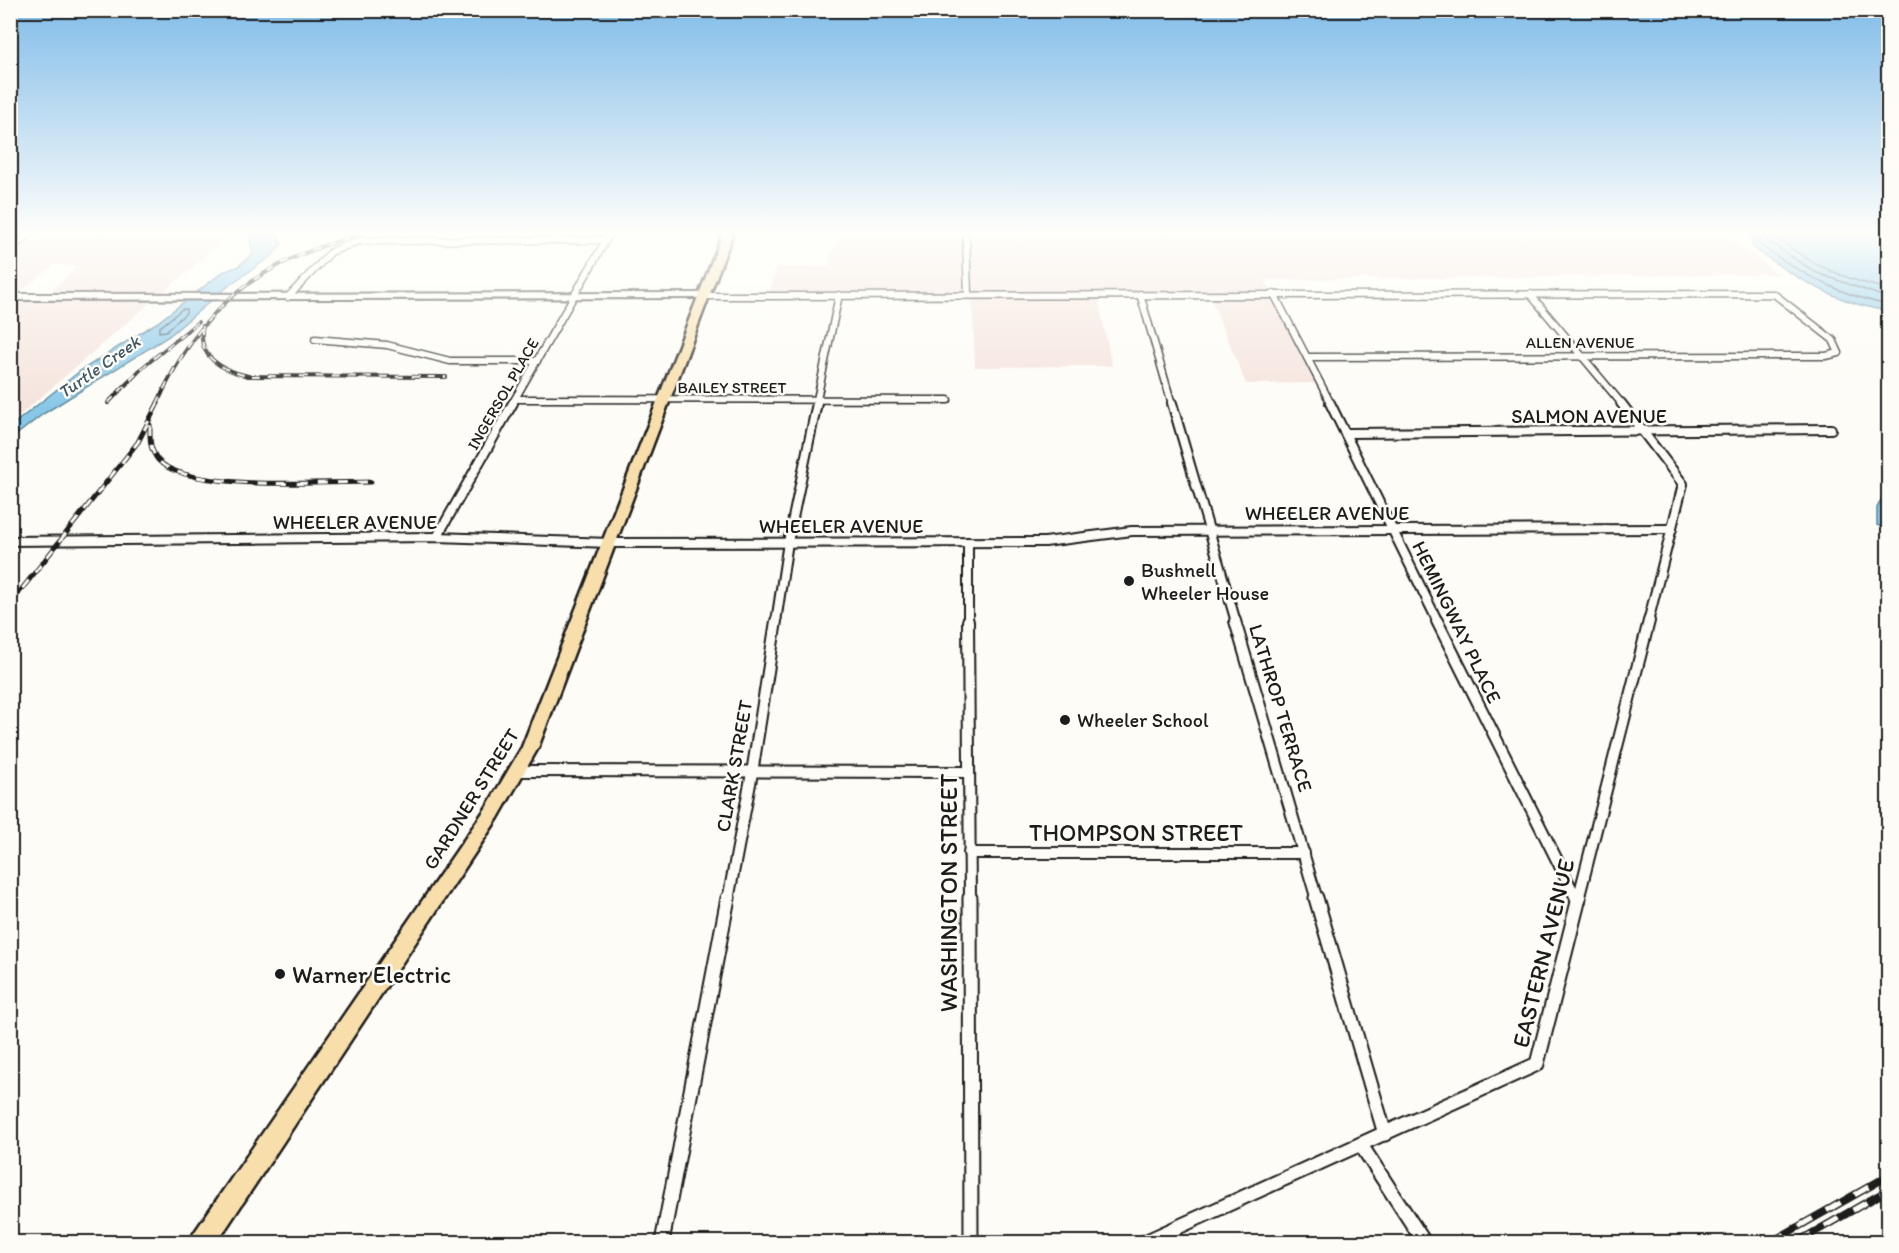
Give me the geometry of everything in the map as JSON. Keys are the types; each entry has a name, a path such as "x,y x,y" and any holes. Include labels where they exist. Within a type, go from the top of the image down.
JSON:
{"main road":[{"name":"GARDNER STREET","path":"203,1242 492,813 517,771 541,724 707,291"}],"street":[{"path":"288,297 293,291"},
{"name":"INGERSOL PLACE","path":"437,537 577,291"},
{"name":"LATHROP TERRACE","path":"1140,294 1384,1134"},
{"name":"HEMINGWAY PLACE","path":"1274,294 1347,433 1391,529 1578,901"},
{"path":"10,297 1530,294 1645,432"},
{"name":"ALLEN AVENUE","path":"1307,357 1826,356 1839,353 1833,340 1774,294 1530,294"},
{"name":"CLARK STREET","path":"662,1242 752,773 788,542 839,295"},
{"path":"662,296 684,303 696,318"},
{"path":"315,339 387,345 450,361 537,361"},
{"name":"BAILEY STREET","path":"516,399 948,400"},
{"name":"SALMON AVENUE","path":"1347,433 1831,429"},
{"name":"EASTERN AVENUE","path":"1145,1242 1251,1191 1360,1145 1537,1064 1683,484 1645,432"},
{"name":"WHEELER AVENUE","path":"10,541 437,537 610,543 968,542 1054,541 1124,532 1208,530 1672,529"},
{"name":"WASHINGTON STREET","path":"968,542 971,1242"},
{"path":"517,771 968,772"},
{"name":"THOMPSON STREET","path":"969,853 1304,853"},
{"path":"1360,1145 1424,1242"}],"shaded area":[{"path":"50,291 164,291 162,293 48,293"},
{"path":"770,291 1271,291 1317,383 1246,384 1208,292 1097,293 1112,366 975,367 972,292 769,294"},
{"path":"11,301 152,301 11,423"}],"water":[{"name":"Turtle Creek","path":"198,291 222,291 169,336 43,414 11,439 11,426 80,371 158,322"},
{"path":"1824,291 1888,291 1888,311 1852,302"},
{"path":"1888,495 1888,530 1877,525 1877,508 1882,498"}],"railway":[{"path":"203,327 238,291"},
{"path":"108,403 142,368 198,322"},
{"path":"157,404 174,369 203,327"},
{"path":"203,327 203,346 207,354 220,366 248,376 446,377"},
{"path":"10,604 138,442 158,403"},
{"path":"150,425 150,439 158,460 173,470 197,477 258,483 371,482"},
{"path":"1771,1242 1888,1176"},
{"path":"1797,1242 1888,1190"}],"place":[{"name":"Bushnell Wheeler House","path":"1129,581"},
{"name":"Wheeler School","path":"1065,720"},
{"name":"Warner Electric","path":"280,974"}]}
